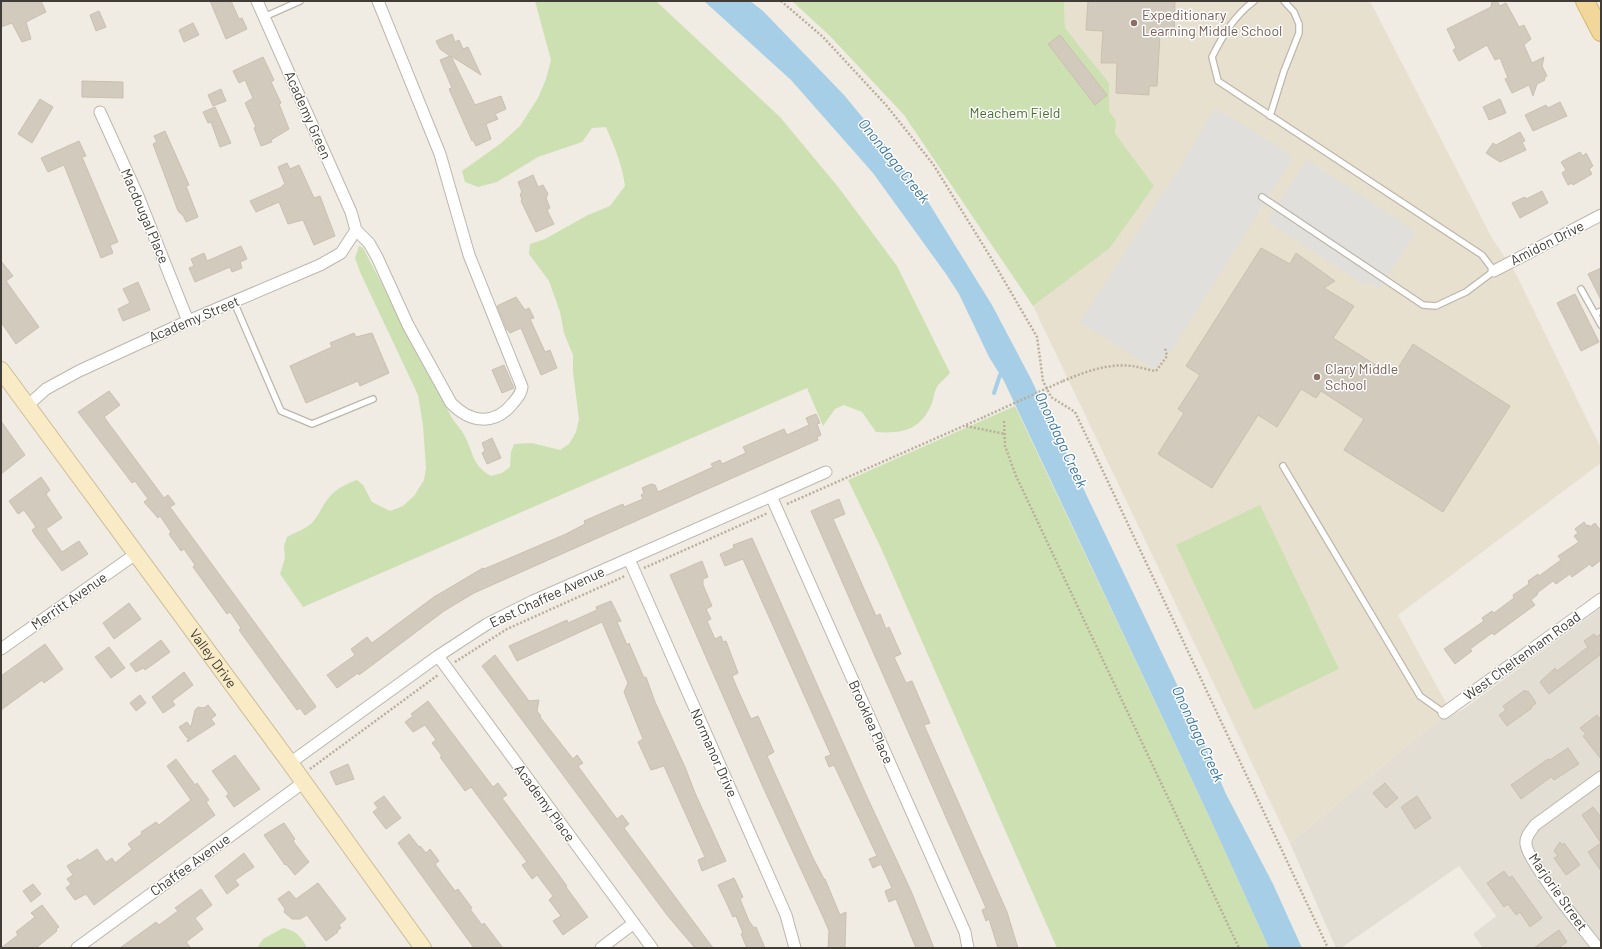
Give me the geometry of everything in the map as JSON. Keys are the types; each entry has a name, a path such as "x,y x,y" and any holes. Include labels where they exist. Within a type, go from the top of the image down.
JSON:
{"main road":[{"path":"1592,8 1601,32"},
{"name":"Valley Drive","path":"1,370 137,553 423,948"}],"street":[{"name":"Academy Green","path":"257,1 351,212 356,230"},
{"path":"356,230 369,243 377,257 408,325 451,403 461,413 478,419 496,418 508,410 520,394 522,386 469,255 440,154 378,1"},
{"name":"Macdougal Place","path":"100,112 138,196 188,320"},
{"name":"Amidon Drive","path":"1494,271 1601,215"},
{"name":"Academy Street","path":"27,406 46,389 79,371 188,320 320,265 341,253 356,230"},
{"name":"East Chaffee Avenue","path":"290,763 438,656 487,624 533,601 826,472"},
{"name":"Brooklea Place","path":"771,496 965,932 968,948"},
{"name":"Merritt Avenue","path":"1,649 137,553"},
{"name":"Normanor Drive","path":"629,559 786,915 795,948"},
{"name":"West Cheltenham Road","path":"1444,713 1601,599"},
{"name":"Academy Place","path":"438,656 652,948"},
{"name":"Marjorie Street","path":"1598,948 1559,897 1532,858 1526,844 1527,834 1535,825 1601,777"},
{"name":"Chaffee Avenue","path":"77,948 304,782"},
{"path":"601,948 634,923"}],"lane":[{"path":"264,17 300,1"},
{"path":"1254,1 1234,19 1223,35 1212,57 1218,81 1482,255 1494,271 1466,292 1436,306 1423,306 1262,197"},
{"path":"1270,116 1284,70 1299,33 1299,24 1294,12 1284,1"},
{"path":"1581,289 1601,325"},
{"path":"234,302 281,411 312,424 373,399"},
{"path":"1595,314 1601,311"},
{"path":"1283,466 1420,696 1444,713"}],"path":[{"path":"781,1 823,37 886,105 932,164 991,258 1037,337 1043,381 1051,397 1075,412 1328,948"},
{"path":"984,417 1093,369 1112,366 1132,366 1156,371 1167,356 1165,348"},
{"path":"1004,421 1005,446 1016,476 1239,948"},
{"path":"965,426 1004,434"}],"shaded area":[{"name":"Clary Middle School","path":"1064,1 1370,1 1492,238 1516,274 1601,448 1601,463 1398,615 1446,703 1439,719 1290,843 1033,306 1110,248 1154,186 1115,133 1116,121 1109,110 1109,83 1065,28"},
{"path":"1215,108 1276,145 1293,158 1169,354 1165,354 1155,370 1080,322 1184,161"},
{"path":"1307,160 1416,232 1379,289 1368,282 1365,285 1267,221"},
{"path":"1601,608 1601,948 1483,948 1473,934 1496,916 1459,866 1341,948 1336,948 1290,843 1439,719 1451,716 1465,708"}],"green space":[{"path":"535,1 656,1 780,117 839,188 897,266 950,373 937,387 928,412 917,425 903,431 876,432 862,412 844,405 835,409 823,426 807,388 303,607 280,574 285,558 284,546 287,537 311,524 327,500 336,490 357,480 363,485 372,502 390,511 403,506 414,496 424,480 426,468 423,426 418,395 360,272 355,258 359,246 363,248 452,418 462,431 479,467 491,476 502,473 510,467 511,452 514,444 532,443 560,450 569,444 576,432 579,419 573,372 573,355 564,333 560,312 549,281 529,254 530,244 545,239 588,215 610,206 625,186 620,163 606,127 592,128 582,142 538,157 497,182 478,187 465,182 462,171 500,144 520,126 538,98 546,79 551,60"},
{"name":"Meachem Field","path":"792,1 1064,1 1065,28 1109,83 1109,110 1116,121 1115,133 1154,186 1110,248 1033,306 904,115 830,36"},
{"path":"1015,406 1208,814 1269,948 1057,948 880,546 848,480"},
{"path":"1260,505 1339,669 1254,710 1176,545"},
{"path":"283,928 291,930 298,935 307,948 257,948 263,939"}],"water":[{"name":"Onondaga Creek","path":"704,1 750,1 763,11 844,95 887,147 927,200 992,305 1031,379 1193,718 1226,794 1273,884 1302,948 1269,948 1208,814 1004,381 989,357 959,294 873,173 791,80"}],"building":[{"path":"1,1 41,1 46,12 26,22 31,39 22,42 12,23 1,27"},
{"path":"210,1 231,1 239,19 242,18 247,29 226,39"},
{"path":"1088,1 1175,1 1174,34 1160,34 1157,86 1149,86 1149,95 1116,93 1117,63 1101,63 1103,31 1086,30"},
{"path":"1492,1 1497,1 1500,6 1506,3 1519,27 1524,25 1531,39 1524,45 1532,63 1544,57 1542,66 1547,76 1544,78 1545,80 1537,84 1533,96 1529,85 1512,93 1505,79 1508,78 1500,58 1495,60 1487,45 1459,61 1453,50 1456,48 1447,29 1491,7"},
{"path":"99,11 106,27 96,31 90,15"},
{"path":"193,23 199,35 184,42 179,30"},
{"path":"452,34 455,42 459,40 463,49 468,47 481,75 451,56 475,105 501,96 506,109 495,114 498,119 486,124 491,139 476,146 473,140 472,141 449,89 452,88 440,60 450,56 440,49 436,41"},
{"path":"1060,35 1107,95 1095,105 1048,44"},
{"path":"263,57 274,80 271,82 281,103 279,104 289,129 271,140 272,142 261,146 254,128 256,127 245,103 253,98 245,80 239,83 233,71"},
{"path":"82,81 123,82 123,98 82,97"},
{"path":"221,89 226,101 213,106 208,95"},
{"path":"40,99 53,107 32,143 18,134"},
{"path":"1500,99 1506,113 1489,120 1483,107"},
{"path":"1560,102 1567,116 1533,131 1525,115 1546,105 1548,108"},
{"path":"215,107 231,143 220,147 211,122 208,123 203,112"},
{"path":"165,131 189,185 186,186 198,217 186,222 183,215 178,211 153,144 157,142 154,136"},
{"path":"1520,132 1525,141 1522,142 1526,150 1500,162 1486,153 1493,143 1496,145"},
{"path":"79,141 86,156 82,157 118,242 110,245 113,253 101,258 64,165 48,172 41,158"},
{"path":"1580,152 1583,156 1586,153 1593,166 1589,169 1592,174 1573,185 1572,183 1568,185 1562,173 1566,170 1561,162"},
{"path":"287,163 290,169 299,165 314,198 320,196 335,236 314,245 303,220 288,224 279,202 256,212 250,201 282,187 285,184 278,167"},
{"path":"533,175 538,187 543,185 548,194 546,198 550,208 547,210 554,224 536,232 521,201 520,194 522,192 518,182"},
{"path":"1542,191 1548,203 1520,218 1512,203 1525,197 1526,199"},
{"path":"241,246 247,259 240,262 242,268 232,272 230,267 195,282 189,268 194,266 191,259 204,253 207,261"},
{"name":"Clary Middle School","path":"1261,248 1290,264 1296,253 1335,281 1324,288 1354,306 1333,338 1393,376 1413,344 1510,406 1443,512 1344,450 1364,419 1321,391 1316,398 1301,389 1277,427 1258,415 1212,488 1158,454 1184,413 1178,409 1200,375 1186,366"},
{"path":"1,261 13,276 6,281 39,327 16,344 1,322"},
{"path":"1601,268 1601,300 1588,274"},
{"path":"138,282 150,310 123,321 118,309 130,303 123,289"},
{"path":"1575,294 1599,342 1581,351 1557,303"},
{"path":"516,297 525,310 529,308 534,318 530,319 545,352 550,350 557,368 541,375 521,328 510,333 507,330 497,306"},
{"path":"354,333 356,337 372,333 389,373 360,386 358,381 306,403 290,366 332,347 330,343"},
{"path":"504,365 514,388 502,393 492,370"},
{"path":"109,391 120,405 104,417 164,498 168,495 175,504 170,507 315,705 316,707 305,715 300,708 297,710 275,680 239,630 241,628 230,612 227,614 193,567 195,565 184,549 181,551 169,534 171,532 160,516 158,518 144,502 148,499 135,481 132,483 78,412"},
{"path":"816,414 820,423 817,424 821,435 817,437 818,440 474,593 444,611 359,675 358,673 337,688 327,675 355,655 351,649 367,637 372,643 434,597 483,568 484,569 566,534 585,524 584,521 623,504 624,507 643,499 641,495 644,493 642,488 651,484 655,485 658,492 713,467 711,464 720,460 722,464 746,453 743,447 784,429 787,435 809,425 806,418"},
{"path":"1,421 25,455 1,474"},
{"path":"492,438 501,458 487,464 482,453 485,451 482,443"},
{"path":"41,477 50,490 46,494 62,518 46,529 62,552 79,541 88,554 62,571 35,535 32,530 36,527 24,510 18,514 9,501"},
{"path":"839,499 845,514 833,519 876,616 880,614 886,629 889,627 901,654 894,657 906,683 912,681 930,723 924,725 1007,912 1018,948 998,948 989,919 986,921 982,910 986,908 811,511"},
{"path":"1584,522 1590,527 1595,523 1601,531 1601,560 1592,567 1590,564 1572,577 1570,574 1556,584 1553,581 1537,593 1538,594 1531,600 1535,605 1494,635 1492,633 1470,649 1472,651 1455,664 1444,649 1484,621 1482,618 1492,611 1494,613 1514,598 1513,595 1529,584 1528,581 1538,574 1539,576 1561,560 1558,556 1579,542 1574,536 1578,533 1575,529"},
{"path":"752,538 867,797 911,891 934,948 916,948 896,899 889,902 885,891 892,888 881,864 873,868 869,859 877,856 834,765 829,767 825,757 831,755 743,559 725,566 720,554 734,548 733,545"},
{"path":"702,561 708,577 703,579 703,585 712,606 706,609 711,619 707,621 715,639 721,636 723,642 726,641 738,673 732,676 737,688 751,719 758,716 774,752 767,756 814,860 825,879 840,915 846,912 845,948 828,948 829,931 824,919 763,787 670,575"},
{"path":"611,601 621,621 617,622 627,645 629,643 644,678 646,677 655,702 726,861 702,871 698,860 705,857 664,766 651,770 638,742 643,739 624,692 628,683 602,622 517,661 509,646 567,620 568,623 597,610 596,607"},
{"path":"129,603 141,619 114,639 103,623"},
{"path":"1594,634 1596,637 1601,634 1601,654 1549,694 1540,682 1555,668 1557,671 1588,647 1584,641"},
{"path":"161,640 170,652 145,670 143,668 136,672 130,664"},
{"path":"45,644 63,669 44,683 42,680 1,710 1,676"},
{"path":"109,647 125,668 111,678 95,657"},
{"path":"495,655 529,701 539,700 537,711 541,716 540,717 573,759 577,755 583,763 578,766 617,819 622,815 629,824 624,828 713,948 695,948 667,915 482,666"},
{"path":"184,672 193,685 172,701 175,705 163,713 152,697"},
{"path":"1525,690 1526,692 1528,691 1536,703 1531,707 1532,708 1507,726 1499,715 1506,710 1503,706"},
{"path":"140,695 146,703 136,711 130,703"},
{"path":"428,701 493,787 498,783 507,795 502,798 588,917 563,935 553,921 561,916 549,900 553,896 537,875 532,879 522,865 527,862 471,787 465,791 440,757 442,756 432,743 436,740 425,725 413,732 405,722 413,716 411,714"},
{"path":"208,705 216,715 211,719 215,724 187,742 189,737 187,738 179,727 187,722 191,727 195,710 198,707 204,708"},
{"path":"1597,715 1601,720 1601,759 1583,736 1586,734 1580,728"},
{"path":"1568,748 1579,764 1554,780 1551,777 1521,799 1511,785 1548,759 1550,760"},
{"path":"235,755 260,789 234,807 226,796 229,794 212,771"},
{"path":"176,759 195,785 197,783 209,800 206,802 215,815 94,905 86,894 75,900 66,888 71,884 67,879 73,875 67,866 78,859 79,861 97,849 106,862 112,858 115,863 132,849 128,844 142,834 141,832 156,822 159,825 191,800 167,766"},
{"path":"348,764 354,779 336,785 330,772"},
{"path":"1385,783 1398,798 1386,808 1373,793"},
{"path":"384,796 401,818 386,829 373,812 378,808 374,803"},
{"path":"1417,796 1431,818 1415,829 1401,807"},
{"path":"1593,807 1601,817 1601,843 1582,815"},
{"path":"284,823 295,839 293,841 309,862 295,875 286,864 285,865 264,835"},
{"path":"409,834 419,847 420,846 426,853 430,849 439,861 435,864 455,891 458,889 482,925 484,923 503,948 474,948 398,843"},
{"path":"1560,842 1562,845 1564,843 1580,865 1566,875 1554,858 1558,856 1554,851"},
{"path":"1601,843 1601,871 1588,852"},
{"path":"244,853 254,867 235,880 239,885 227,894 215,876"},
{"path":"1504,871 1509,878 1512,876 1542,918 1530,927 1520,912 1516,915 1508,904 1504,907 1487,883"},
{"path":"734,878 743,897 740,899 749,921 754,928 756,927 765,948 747,948 736,916 733,917 718,885"},
{"path":"318,883 346,919 339,925 341,928 337,931 338,932 326,941 307,915 300,919 292,919 284,912 285,909 278,899 289,891 296,899"},
{"path":"33,884 41,894 31,902 23,891"},
{"path":"201,889 212,905 195,918 203,929 186,942 191,948 120,948 156,922 159,925 178,911 175,908"},
{"path":"42,905 59,927 56,929 57,931 36,948 1,948 18,935 16,932 35,917 31,913"},
{"path":"1559,930 1567,942 1558,948 1534,948"}],"waterway":[{"path":"994,393 1000,375"}],"place":[{"name":"Expeditionary Learning Middle School","path":"1134,23"},
{"name":"Clary Middle School","path":"1317,377"}]}
